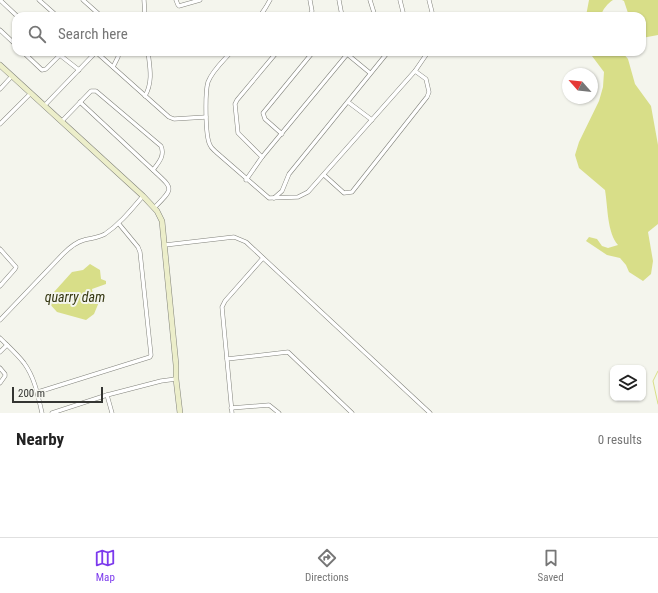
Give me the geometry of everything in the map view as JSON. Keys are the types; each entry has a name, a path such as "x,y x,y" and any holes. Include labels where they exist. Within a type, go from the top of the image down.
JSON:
{"street":[{"path":"0,0 13,12"},
{"path":"40,0 53,12"},
{"path":"83,0 96,12"},
{"path":"144,0 146,12"},
{"path":"176,0 180,6 200,0"},
{"path":"263,12 270,0"},
{"path":"310,0 311,12"},
{"path":"339,0 341,12"},
{"path":"370,0 374,12"},
{"path":"400,0 403,12"},
{"path":"428,0 432,12"},
{"path":"0,30 12,41"},
{"path":"27,56 42,70 46,69 56,56"},
{"path":"60,56 78,70"},
{"path":"45,105 92,56"},
{"path":"101,56 172,118 206,117"},
{"path":"113,67 118,56"},
{"path":"145,96 150,89 151,80 148,56"},
{"path":"228,56 213,74 208,83 206,117 210,146 266,198 298,197 308,192 415,71 425,56"},
{"path":"262,157 238,133 235,104 274,56"},
{"path":"282,134 265,119 263,113 310,56"},
{"path":"246,180 262,157 346,56"},
{"path":"351,56 370,73"},
{"path":"274,198 282,191 286,180 294,169 385,56"},
{"path":"0,65 143,196 160,215 165,245 180,413"},
{"path":"324,175 344,193 352,192 427,97 428,92 426,79 415,71"},
{"path":"0,89 12,76"},
{"path":"62,121 91,91 96,91 161,146 162,151 160,160 153,170"},
{"path":"0,124 31,93"},
{"path":"80,102 168,184 170,190 154,208"},
{"path":"348,102 372,120"},
{"path":"0,320 73,245 83,240 95,238 104,234 119,224 143,196"},
{"path":"38,392 148,359 150,357 151,354 140,252 138,247 119,224"},
{"path":"165,245 234,237 246,242 430,413"},
{"path":"0,286 16,267 1,251"},
{"path":"232,413 222,307 225,301 263,258"},
{"path":"0,338 24,362 36,385 42,413"},
{"path":"0,352 7,345"},
{"path":"227,359 288,352 352,413"},
{"path":"0,368 5,376 0,383"},
{"path":"52,413 107,395 161,380 176,379"},
{"path":"107,395 112,413"},
{"path":"231,408 269,405 279,413"}],"water":[{"path":"589,0 613,0 603,12 587,12"},
{"path":"622,0 658,0 658,35 646,37 646,12 628,12 624,1"},
{"path":"592,56 625,56 628,59 635,84 651,106 658,145 658,224 648,232 653,261 651,274 643,281 629,272 626,265 620,258 607,255 586,241 589,237 597,239 602,246 608,248 618,245 614,240 608,219 605,190 579,168 575,155 579,142 598,104 603,87 604,72"},
{"name":"quarry dam","path":"90,264 100,270 101,279 106,281 106,284 92,289 93,295 99,302 94,314 86,320 57,312 48,302 54,292 72,272 83,270"}],"waterway":[{"path":"658,371 653,381 658,404"}]}
